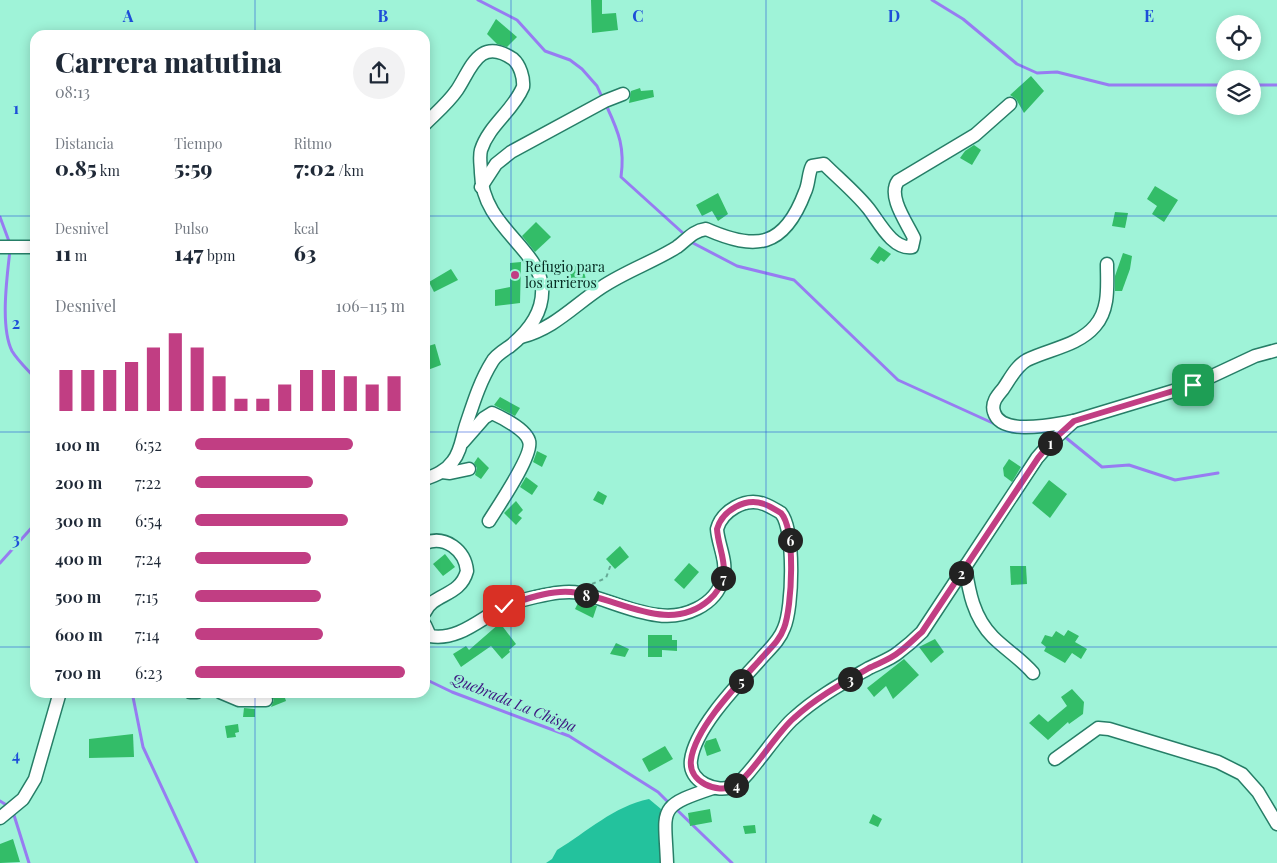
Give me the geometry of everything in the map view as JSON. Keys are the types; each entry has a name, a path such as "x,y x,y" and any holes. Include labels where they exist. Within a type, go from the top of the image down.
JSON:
{"street":[{"path":"430,119 457,90 474,58 482,53 496,52 508,56 516,62 523,82 522,87 493,126 482,148 481,187 484,198 501,226 535,268 542,285 542,305 537,316 521,337 492,360 453,461 442,472 430,477"},
{"path":"481,187 496,164 511,152 605,101 623,94"},
{"path":"521,337 540,332 554,324 603,287 678,246 690,235 701,230 706,229 733,241 762,242 781,232 796,211 806,190 812,166 817,164 824,164 868,208 881,229 902,245 912,247 914,238 894,196 894,190 898,181 975,135 1010,104"},
{"path":"0,247 30,247"},
{"path":"1107,264 1106,301 1095,327 1072,343 1026,361 1018,367 994,400 993,410 995,417 1004,425 1015,428 1074,421 1127,404 1164,396 1193,385 1255,356 1277,350"},
{"path":"460,446 484,418 492,413 524,434 529,440 530,445 526,459 489,521"},
{"path":"430,636 449,636 504,606 535,597 573,592 656,615 681,615 701,607 716,594 724,577 724,560 717,529 725,515 746,503 762,503 784,516 790,538 788,614 777,642 716,710 694,747 691,762 695,775 702,783 713,788 725,789 736,785 793,718 829,690 898,653 916,637 944,600 1038,458 1051,442 1074,421"},
{"path":"442,472 450,473 469,469"},
{"path":"430,542 446,542 464,558 467,570 458,588 434,602 430,606"},
{"path":"965,566 972,602 981,621 992,636 1020,658 1033,673"},
{"path":"0,818 23,799 35,779 58,698"},
{"path":"234,698 239,700 266,700"},
{"path":"1055,759 1098,728 1109,729 1218,762 1242,774 1258,792 1277,824"},
{"path":"667,863 663,822 674,805 713,788"}],"path":[{"path":"573,592 606,578 611,564"}],"green space":[{"path":"649,799 661,809 659,820 662,863 546,863 552,859 557,850 612,813 636,802"}],"building":[{"path":"591,0 602,0 602,14 616,13 618,30 592,33"},
{"path":"496,19 517,37 507,47 497,44 487,34"},
{"path":"1031,76 1044,91 1024,113 1016,99 1010,95"},
{"path":"640,88 641,91 653,90 654,97 629,103 631,91"},
{"path":"974,145 981,150 972,165 960,158 965,151"},
{"path":"1155,186 1178,200 1164,222 1152,214 1157,206 1147,199"},
{"path":"718,193 728,214 718,221 712,211 702,216 696,205"},
{"path":"1115,212 1128,213 1125,228 1112,226"},
{"path":"536,222 551,237 535,252 522,236"},
{"path":"879,246 891,254 884,262 881,260 878,264 870,259"},
{"path":"1123,253 1132,256 1130,269 1122,291 1115,291 1115,276"},
{"name":"Refugio para los arrieros","path":"521,262 520,303 495,306 495,290 510,287 510,263"},
{"path":"581,263 586,279 572,283 568,267"},
{"path":"451,269 458,280 434,292 430,281"},
{"path":"435,344 441,365 430,369 430,346"},
{"path":"500,397 520,408 515,416 494,405"},
{"path":"537,451 547,456 542,467 533,462"},
{"path":"478,457 489,468 481,479 475,475 477,468 474,463"},
{"path":"1009,459 1021,467 1012,482 1004,476 1003,468"},
{"path":"526,477 538,486 532,495 520,487"},
{"path":"1049,480 1067,494 1050,518 1032,503"},
{"path":"598,491 607,496 603,505 593,500"},
{"path":"516,501 523,510 518,515 522,518 516,525 504,513"},
{"path":"620,546 629,557 615,569 606,559"},
{"path":"445,554 455,567 443,576 433,564"},
{"path":"689,563 699,572 684,589 674,580"},
{"path":"1010,566 1026,566 1027,584 1011,585"},
{"path":"579,601 597,606 593,618 575,609"},
{"path":"500,623 516,644 509,650 510,652 502,659 491,646 461,667 453,654 466,646 469,650"},
{"path":"1068,630 1079,636 1075,642 1087,649 1081,659 1072,653 1065,663 1044,651 1046,647 1041,643 1045,635 1052,637 1056,631 1064,636"},
{"path":"648,635 672,635 672,640 677,640 677,651 662,650 662,657 648,657"},
{"path":"935,639 944,652 931,663 919,647"},
{"path":"616,643 629,649 625,657 610,654"},
{"path":"904,659 919,675 893,699 886,686 874,697 867,688"},
{"path":"1072,689 1084,702 1083,714 1069,724 1068,722 1048,740 1029,723 1039,714 1048,722 1067,706 1061,697"},
{"path":"273,698 285,698 286,701 271,707 274,700"},
{"path":"244,708 255,709 255,717 243,717"},
{"path":"238,724 239,732 235,733 236,737 227,738 225,726"},
{"path":"133,734 134,757 89,758 89,739"},
{"path":"716,738 721,751 707,756 704,746 706,741"},
{"path":"665,746 673,759 649,772 642,759"},
{"path":"710,809 712,822 690,826 688,813"},
{"path":"873,814 882,819 878,827 869,823"},
{"path":"755,825 756,833 745,834 743,826"},
{"path":"13,839 20,862 0,863 0,844"}],"waterway":[{"path":"478,0 517,20 545,51 570,60 582,69 597,86 602,97"},
{"path":"932,0 963,19 1017,64 1037,73 1057,72 1109,85 1216,85"},
{"path":"1261,85 1277,85"},
{"path":"607,107 620,141 622,157 621,177 684,234"},
{"path":"0,217 10,244"},
{"path":"693,243 737,266 794,280 898,380 997,425"},
{"path":"10,250 5,302 6,329 8,341 14,355 30,373"},
{"path":"1065,437 1102,467 1129,465 1175,480 1218,473"},
{"path":"0,563 30,530"},
{"name":"Quebrada La Chispa","path":"430,681 452,692 569,736 658,792 670,804"},
{"path":"133,698 143,747 197,863"},
{"path":"0,801 8,806"},
{"name":"Quebrada La Chispa","path":"675,808 732,863"},
{"path":"13,812 29,863"}],"place":[{"name":"Refugio para los arrieros","path":"515,275"}],"route":[{"path":"504,606 535,597 568,592 615,602 656,615 681,615 701,607 716,594 724,577 724,560 717,529 719,522 725,515 730,510 746,503 762,503 781,513 784,516 790,538 788,614 784,628 777,642 716,710 694,747 691,762 695,775 702,783 713,788 725,789 736,785 745,776 769,744 793,718 829,690 898,653 922,632 1038,458 1051,442 1074,421 1127,404 1164,396 1193,385"}]}
